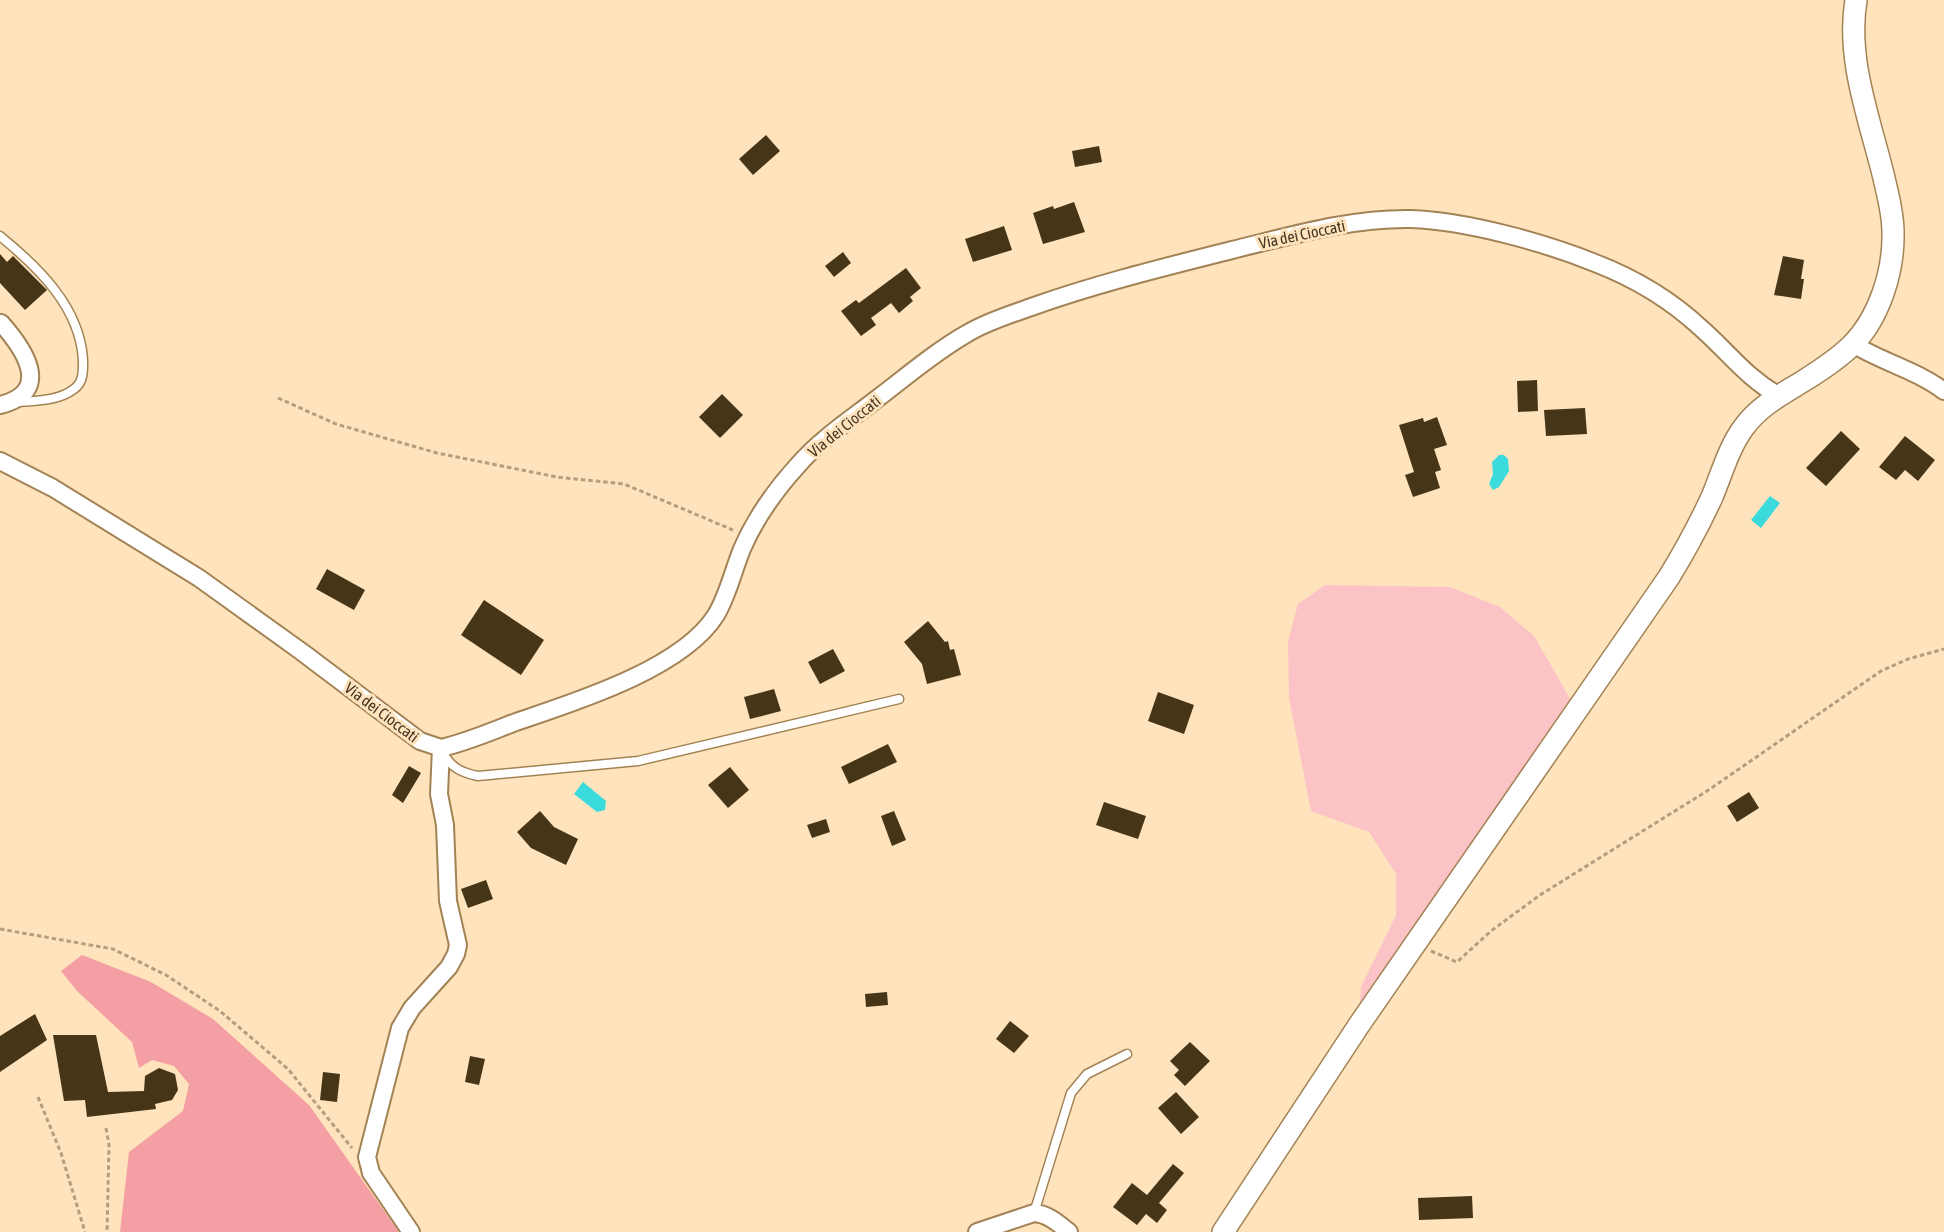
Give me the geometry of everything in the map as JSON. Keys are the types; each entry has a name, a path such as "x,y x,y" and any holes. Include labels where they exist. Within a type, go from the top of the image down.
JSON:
{"street":[{"path":"1223,1232 1359,1025 1669,577 1689,545 1744,426 1779,396 1820,370 1853,344 1871,319 1882,293 1890,264 1893,233 1889,199 1856,64 1852,36 1856,0"},
{"name":"Via dei Cioccati","path":"0,461 53,488 171,560 274,631 414,736 427,744 441,748 588,696 641,673 684,648 701,633 718,611 748,537 786,480 819,444 937,353 974,330 1104,283 1333,226 1391,219 1435,222 1514,237 1591,261 1643,286 1676,307 1713,339 1746,374 1779,396"},
{"path":"1,323 17,344 31,372 31,381 26,391 5,403"},
{"path":"1853,344 1877,358 1912,372 1944,391"},
{"path":"411,1232 367,1162 368,1150 400,1028 412,1008 449,967 458,945 448,901 445,825 439,794 441,748"},
{"path":"977,1232 1034,1213 1047,1216 1069,1232"}],"lane":[{"path":"0,236 56,291 75,326 83,357 82,380 73,390 38,400 5,403"},
{"path":"441,748 455,768 478,776 638,761 899,699"},
{"path":"1034,1213 1071,1093 1087,1074 1127,1054"}],"path":[{"path":"278,398 336,424 437,453 557,477 624,484 748,537"},
{"path":"1417,942 1457,962 1491,931 1540,895 1707,791 1881,671 1908,659 1944,649"},
{"path":"0,929 113,949 166,975 220,1011 288,1069 369,1168"},
{"path":"38,1097 61,1153 85,1232"},
{"path":"106,1128 109,1145 107,1232"}],"shaded area":[{"path":"1325,585 1450,587 1500,607 1534,636 1573,704 1360,1004 1361,987 1396,915 1396,874 1369,832 1311,811 1289,698 1288,641 1298,604"},
{"path":"82,955 151,982 213,1019 309,1105 399,1232 120,1232 129,1152 183,1111 189,1084 174,1066 152,1060 139,1068 132,1042 77,991 61,971"}],"water":[{"path":"1499,455 1504,455 1508,459 1509,471 1499,487 1493,490 1489,484 1493,474 1492,462"},
{"path":"1770,496 1780,503 1761,528 1751,520"},
{"path":"583,782 606,801 605,810 597,812 574,794"}],"building":[{"path":"766,135 780,151 753,175 739,159"},
{"path":"1099,146 1102,162 1075,167 1072,151"},
{"path":"1074,202 1085,232 1043,244 1033,213"},
{"path":"1004,226 1012,250 973,262 965,239"},
{"path":"843,252 851,263 834,277 825,266"},
{"path":"0,254 7,262 13,256 47,290 25,310 0,283"},
{"path":"1783,256 1804,260 1801,299 1774,295"},
{"path":"906,268 921,288 910,297 913,301 899,313 891,303 871,318 876,325 861,336 841,311 856,300 859,303"},
{"path":"1537,380 1538,411 1518,412 1517,381"},
{"path":"722,394 743,415 720,438 699,417"},
{"path":"1585,408 1587,434 1546,436 1544,410"},
{"path":"1437,417 1447,445 1434,449 1441,470 1435,472 1440,488 1413,497 1405,475 1414,472 1399,425 1423,418 1424,422"},
{"path":"1841,431 1860,449 1826,486 1806,468"},
{"path":"1905,436 1935,460 1918,481 1905,470 1896,480 1879,467"},
{"path":"327,569 365,590 354,610 316,589"},
{"path":"484,600 544,640 521,675 461,635"},
{"path":"928,621 945,642 948,641 950,650 954,649 961,675 927,684 922,664 904,642"},
{"path":"833,649 845,671 820,684 808,662"},
{"path":"774,689 781,711 750,719 744,697"},
{"path":"1158,692 1194,705 1184,734 1148,721"},
{"path":"888,744 897,762 849,784 841,767"},
{"path":"409,766 421,773 403,803 392,795"},
{"path":"730,767 749,790 728,808 708,785"},
{"path":"1749,792 1759,808 1737,822 1727,806"},
{"path":"1104,802 1146,816 1138,839 1096,825"},
{"path":"540,811 554,827 578,839 566,865 531,848 517,832"},
{"path":"894,811 906,840 892,846 881,816"},
{"path":"826,819 830,832 812,838 807,825"},
{"path":"486,880 493,899 468,908 461,889"},
{"path":"887,992 888,1005 866,1007 865,994"},
{"path":"35,1014 47,1040 0,1072 0,1036"},
{"path":"1010,1021 1029,1036 1014,1053 996,1039"},
{"path":"53,1035 96,1035 108,1092 144,1091 145,1076 159,1068 175,1074 178,1090 172,1100 155,1104 156,1109 87,1117 85,1100 64,1101"},
{"path":"1190,1042 1210,1061 1185,1086 1174,1075 1179,1070 1170,1061"},
{"path":"470,1056 485,1059 479,1085 465,1082"},
{"path":"323,1072 340,1074 337,1102 320,1100"},
{"path":"1176,1092 1199,1117 1181,1134 1158,1108"},
{"path":"1173,1164 1184,1173 1159,1203 1167,1210 1157,1223 1146,1214 1137,1225 1113,1207 1132,1183 1147,1195"},
{"path":"1472,1196 1473,1218 1419,1220 1418,1198"}]}
